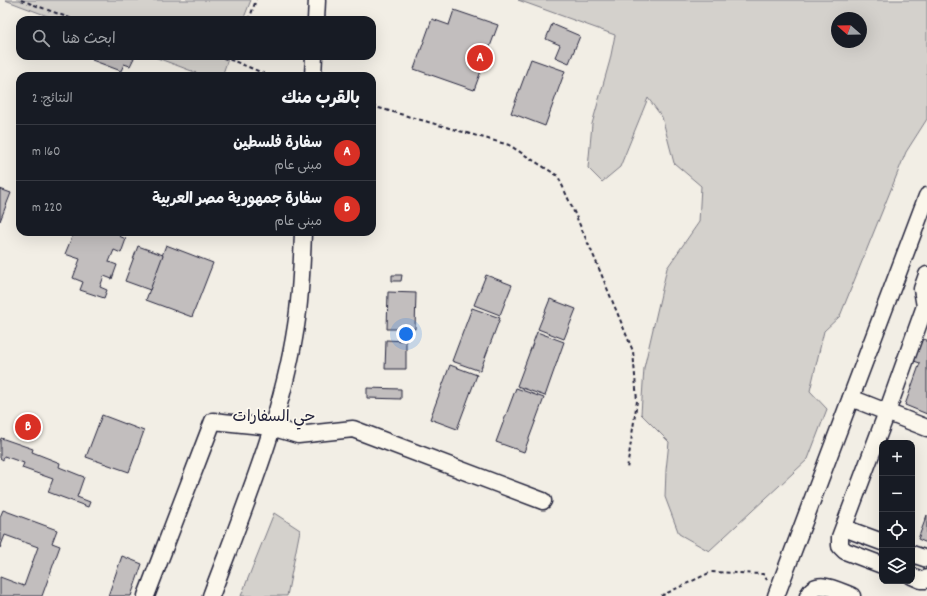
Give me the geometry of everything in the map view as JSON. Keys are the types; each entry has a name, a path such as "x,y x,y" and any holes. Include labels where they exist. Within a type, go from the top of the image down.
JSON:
{"street":[{"path":"316,16 317,0"},
{"path":"313,72 314,60"},
{"path":"778,595 927,196"},
{"path":"211,596 272,428 285,380 296,327 300,296 303,236"},
{"path":"879,564 845,551 840,546 840,537 925,306 922,289 927,275"},
{"path":"851,398 927,428"},
{"path":"146,596 213,421 272,428 298,435 353,430 543,501"},
{"path":"844,528 879,541"},
{"path":"915,555 927,559"},
{"path":"915,577 921,580 926,580 927,578"},
{"path":"808,596 817,587 822,585 852,596"}],"path":[{"path":"21,0 64,16"},
{"path":"250,16 256,0"},
{"path":"230,60 260,72"},
{"path":"376,107 509,145 558,176 595,259 633,351 637,402 626,469"},
{"path":"661,596 711,572 763,574 778,595"}],"shaded area":[{"path":"5,0 251,0 245,16 47,16"},
{"path":"518,0 927,0 927,119 906,152 840,316 824,331 810,391 827,409 808,459 709,551 679,534 665,497 669,442 641,414 644,368 667,268 699,222 701,186 674,163 662,117 648,98 620,167 602,182 588,168 592,124 610,60 615,35"},
{"path":"163,60 228,60 223,72 194,72"},
{"path":"274,513 300,530 287,596 241,596"}],"building":[{"path":"454,10 498,25 474,90 414,69 432,19 449,25"},
{"path":"552,24 580,36 569,63 555,57 560,45 546,39"},
{"path":"531,59 565,71 545,126 511,113"},
{"path":"92,60 133,60 130,66 124,64 121,71"},
{"path":"0,189 11,193 0,221"},
{"path":"72,236 119,236 126,239 121,253 114,250 109,262 117,265 112,279 104,276 100,287 107,290 104,298 80,290 83,282 73,278 80,259 65,254"},
{"path":"166,245 213,263 192,317 146,300"},
{"path":"138,246 163,255 150,290 125,281"},
{"path":"392,275 402,275 401,281 392,281"},
{"path":"486,275 512,285 500,315 474,305"},
{"path":"388,292 416,293 415,329 387,329"},
{"path":"550,299 576,309 564,339 538,329"},
{"path":"472,308 500,318 480,371 452,361"},
{"path":"537,332 564,342 545,396 517,386"},
{"path":"922,339 927,340 927,414 905,405 920,363 914,361"},
{"path":"386,340 406,341 406,369 385,369"},
{"path":"450,365 477,375 457,429 430,419"},
{"path":"367,388 401,389 401,399 367,398"},
{"path":"516,388 544,398 524,452 496,442"},
{"path":"102,415 144,431 129,472 86,457"},
{"path":"1,438 33,449 32,452 60,463 59,467 84,477 77,497 90,502 88,507 48,492 53,479 22,468 24,463 4,456 3,460 0,458"},
{"path":"3,510 57,530 52,543 60,546 42,596 0,596 0,577 24,586 38,547 5,535 0,548 0,517"},
{"path":"927,515 927,543 918,539"},
{"path":"122,556 142,564 131,596 108,596"}],"place":[{"name":"سفارة فلسطين","path":"480,58"},
{"name":"سفارة جمهورية مصر العربية","path":"28,427"}],"district":[{"name":"حي السفارات","path":"274,417"}]}
